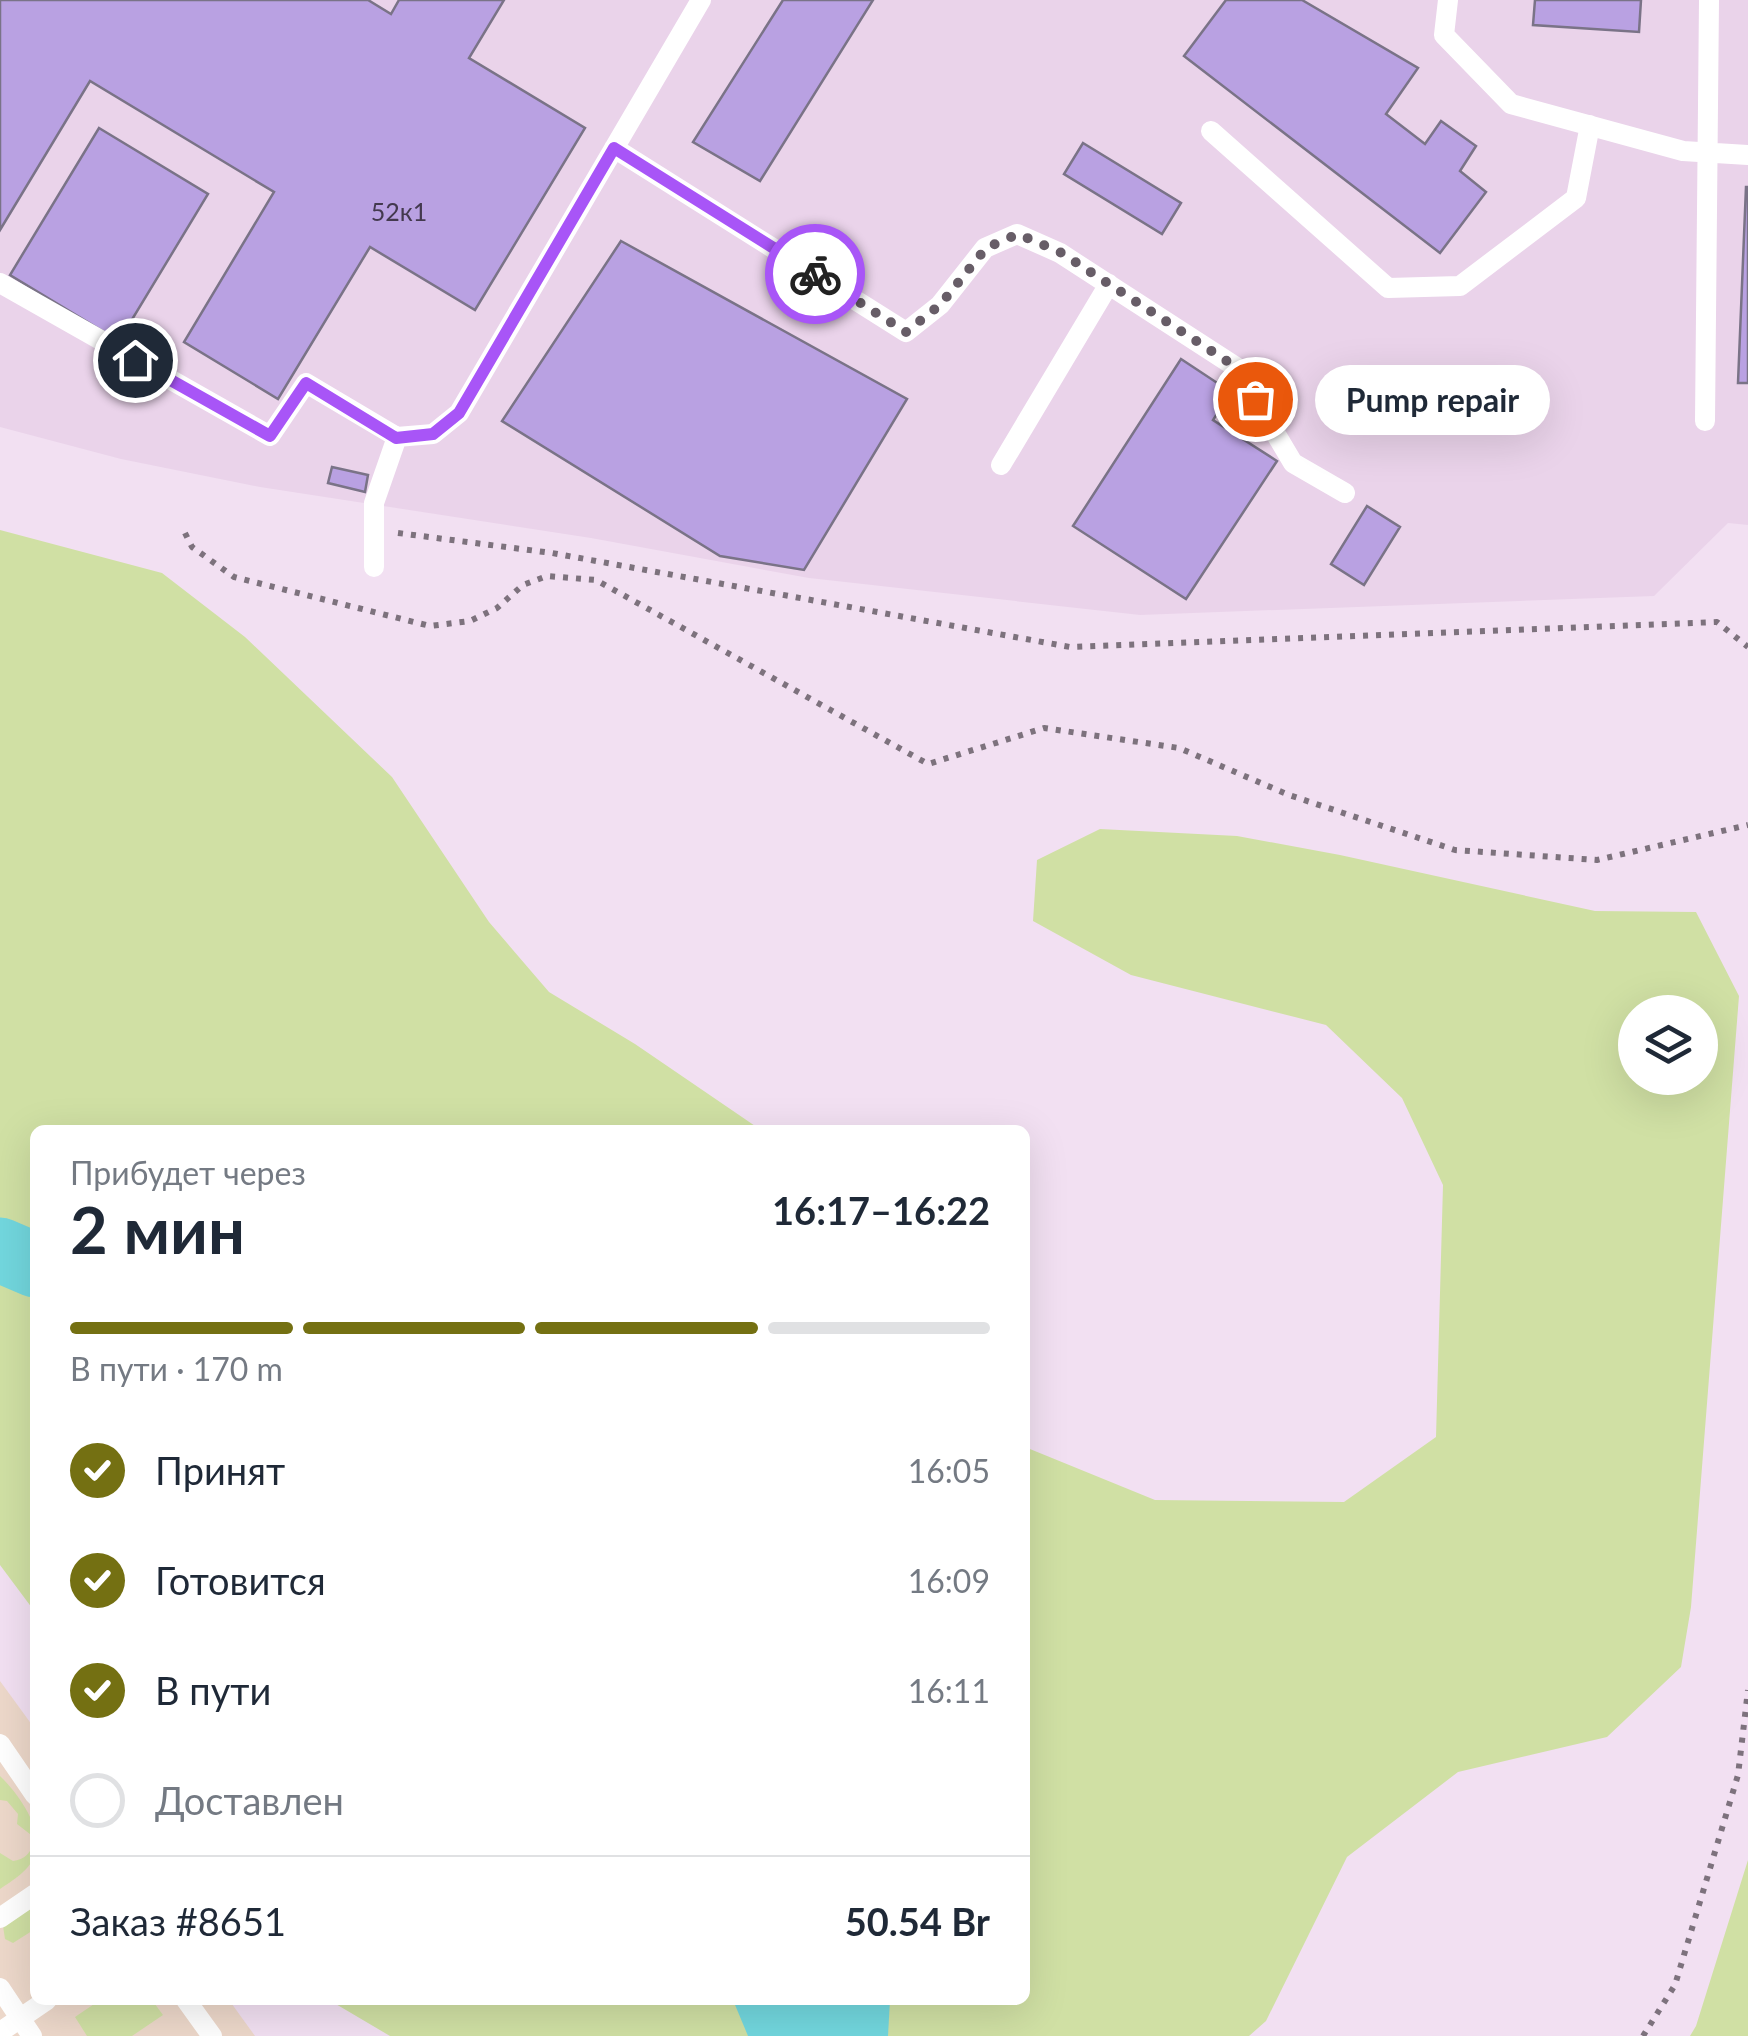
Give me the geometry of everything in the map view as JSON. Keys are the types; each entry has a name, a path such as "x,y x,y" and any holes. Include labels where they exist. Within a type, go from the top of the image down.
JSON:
{"lane":[{"path":"0,283 270,436 306,383 396,438 433,434 459,413 700,0"},
{"path":"1448,0 1444,35 1512,104 1682,151 1748,155"},
{"path":"1705,421 1710,0"},
{"path":"1211,131 1388,288 1460,286 1576,198 1590,126"},
{"path":"614,148 906,332 940,305 986,248 1018,234 1060,252 1236,367 1293,462 1346,494"},
{"path":"1001,465 1109,284"},
{"path":"374,567 374,503 396,438"},
{"path":"0,1744 30,1788"},
{"path":"0,1918 30,1897"},
{"path":"0,1988 26,2027"},
{"path":"0,2032 26,2027 43,2005"},
{"path":"189,2005 206,2034"}],"path":[{"path":"374,530 552,553 1070,647 1717,622 1748,647"},
{"path":"185,533 192,548 234,577 430,626 470,621 547,576 596,580 928,764 1044,728 1179,748 1289,795 1455,850 1597,860 1748,824"},
{"path":"1643,2036 1675,1985 1738,1775 1748,1690"}],"shaded area":[{"path":"0,0 1748,0 1748,525 1728,523 1654,596 1140,615 809,578 591,538 260,487 121,459 0,427"},
{"path":"0,1681 30,1722 30,2005 233,2005 255,2036 0,2036"}],"green space":[{"path":"0,530 162,573 245,637 392,777 489,922 549,992 635,1044 754,1125 30,1125 30,1605 0,1565"},
{"path":"1100,829 1237,836 1595,911 1696,912 1739,996 1691,1607 1681,1667 1607,1737 1458,1772 1347,1857 1266,2021 1249,2036 390,2036 337,2005 1030,2005 1030,1449 1155,1500 1344,1502 1436,1437 1443,1185 1402,1098 1326,1025 1131,975 1033,921 1037,860"},
{"path":"0,1776 28,1812 30,1834 17,1824 18,1814 7,1801 0,1800"},
{"path":"30,1851 29,1866 0,1889 0,1853 13,1861"},
{"path":"1748,1860 1748,2036 1690,2036 1696,2026"},
{"path":"30,1909 30,1932 13,1943 5,1939 3,1926"},
{"path":"93,2005 156,2005 163,2015 132,2036 87,2036 75,2017"}],"water":[{"path":"735,2005 890,2005 888,2036 748,2036"}],"building":[{"path":"0,0 368,0 391,14 399,0 504,0 469,58 585,128 475,310 370,247 278,399 184,342 274,192 90,81 0,230"},
{"path":"783,0 873,0 760,181 693,142"},
{"path":"1226,0 1302,0 1418,68 1386,114 1425,144 1441,121 1476,146 1460,171 1486,192 1440,253 1184,56"},
{"path":"1535,0 1641,0 1639,32 1533,25"},
{"path":"99,128 208,194 119,341 10,275"},
{"path":"1083,143 1181,203 1162,234 1064,174"},
{"path":"1746,187 1748,383 1738,383"},
{"path":"621,241 907,399 804,570 720,556 502,421"},
{"path":"1181,359 1231,392 1213,420 1277,461 1186,599 1073,526"},
{"path":"332,467 368,475 365,492 328,483"},
{"path":"1367,506 1400,527 1364,585 1331,564"}],"waterway":[{"path":"0,1250 30,1263"}],"way so far":[{"path":"815,274 906,332 940,305 986,248 1018,234 1060,252 1236,367 1255,399"}],"place":[{"name":"Pump repair","path":"1255,399"}],"route":[{"path":"135,360 270,436 306,383 396,438 433,434 459,413 614,148 815,274"}]}
